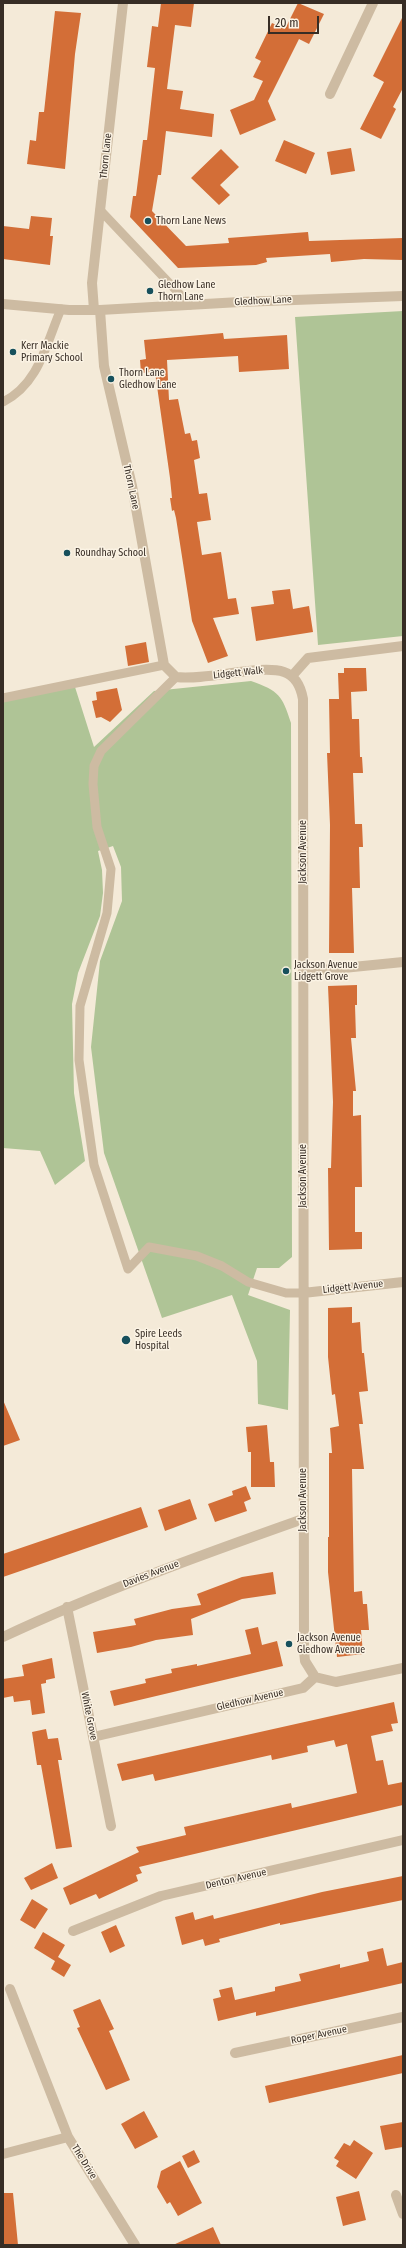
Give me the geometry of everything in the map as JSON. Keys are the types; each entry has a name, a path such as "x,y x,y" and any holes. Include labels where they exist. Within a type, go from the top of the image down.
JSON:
{"street":[{"name":"Thorn Lane","path":"123,3 92,283 104,366 132,486 164,665"},
{"path":"330,94 373,3"},
{"name":"Gledhow Lane","path":"3,304 61,310 97,310 403,296"},
{"path":"292,676 308,658 403,646"},
{"path":"164,665 176,677"},
{"name":"Lidgett Walk","path":"176,677 190,679 268,670 284,672 292,676"},
{"name":"Jackson Avenue","path":"292,676 300,687 303,699 304,1651 305,1661 315,1677"},
{"path":"303,972 403,962"},
{"name":"Lidgett Avenue","path":"303,1293 403,1282"},
{"name":"Davies Avenue","path":"3,1637 68,1607 164,1568 303,1519"},
{"name":"White Grove","path":"68,1607 111,1826"},
{"path":"315,1677 325,1681 336,1682 402,1671"},
{"name":"Gledhow Avenue","path":"94,1737 303,1688 315,1677"},
{"name":"Denton Avenue","path":"73,1931 161,1896 403,1840"},
{"path":"10,1989 68,2137"},
{"name":"Roper Avenue","path":"235,2053 403,2017"},
{"name":"The Drive","path":"3,2154 68,2137 135,2245"},
{"path":"396,2195 403,2214"}],"lane":[{"path":"100,210 190,305"},
{"path":"3,402 15,396 29,382 41,363 61,310"},
{"path":"3,698 164,665"},
{"path":"176,677 150,704 116,734 101,751 94,766 93,784 97,827 112,869 106,913 80,1006 79,1060 94,1166 128,1269 149,1247 197,1256 222,1266 248,1282 286,1292 303,1293"}],"green space":[{"path":"403,311 403,636 318,645 295,317"},
{"path":"251,681 274,691 278,695 285,706 291,723 292,1257 279,1268 257,1268 248,1295 290,1310 288,1410 258,1404 257,1361 232,1295 162,1318 104,1153 91,1047 100,961 122,901 121,867 113,846 98,851 102,870 103,893 100,916 78,973 72,1004 74,1093 85,1161 55,1185 40,1151 3,1148 3,701 75,687 94,747 154,691"}],"building":[{"path":"161,3 194,3 191,27 175,25 167,89 183,91 180,109 214,114 212,137 166,131 161,175 158,175 152,211 186,246 229,243 228,238 308,232 309,241 403,238 403,260 364,259 331,262 330,254 266,258 267,262 256,265 178,268 130,217 133,196 136,196 143,140 147,140 155,68 147,67 152,26 158,27"},
{"path":"298,3 324,14 309,44 299,39 268,101 276,120 240,135 230,110 254,100 263,81 253,77 261,61 255,58 272,23 285,29"},
{"path":"55,11 81,13 75,54 65,169 27,164 30,140 36,141 39,112 44,112"},
{"path":"403,16 403,88 393,107 396,109 381,139 360,129 384,82 373,76"},
{"path":"284,140 315,153 306,174 275,161"},
{"path":"351,148 355,171 331,175 327,152"},
{"path":"221,149 239,167 220,185 230,195 219,205 191,178"},
{"path":"31,216 52,218 50,236 53,236 50,265 3,259 3,226 29,229"},
{"path":"223,333 224,339 287,335 289,369 239,372 238,356 167,360 169,400 178,399 185,434 190,433 192,441 197,440 200,458 194,460 199,494 207,493 211,520 197,522 202,555 221,552 228,599 236,598 239,614 213,618 228,656 208,663 192,621 176,518 174,510 172,511 170,498 172,498 170,478 155,372 141,373 140,360 146,359 144,340"},
{"path":"290,589 293,609 309,606 313,632 256,641 251,607 274,604 272,591"},
{"path":"146,642 149,662 128,666 125,646"},
{"path":"344,668 366,668 367,691 351,692 352,719 359,719 360,757 362,757 363,773 353,773 355,824 362,824 363,847 359,847 360,888 352,888 354,953 329,953 330,825 327,753 330,753 329,699 339,699 338,673 344,673"},
{"path":"117,688 122,710 110,722 101,717 96,718 92,701 97,700 96,692"},
{"path":"357,985 357,1005 355,1005 356,1038 351,1038 356,1091 353,1091 353,1116 361,1115 362,1187 355,1187 355,1232 362,1232 362,1249 329,1250 328,1168 331,1168 333,1102 328,986"},
{"path":"352,1307 352,1323 360,1322 362,1353 364,1353 368,1391 359,1392 363,1424 359,1424 364,1469 352,1469 354,1592 362,1591 363,1604 367,1604 369,1630 361,1630 363,1654 337,1657 328,1572 328,1537 329,1453 332,1453 330,1428 339,1426 335,1394 332,1395 328,1357 328,1308"},
{"path":"3,1400 20,1440 3,1446"},
{"path":"267,1425 270,1462 274,1462 275,1487 251,1487 251,1452 248,1452 246,1427"},
{"path":"246,1486 251,1499 244,1502 247,1511 215,1522 208,1504 233,1495 232,1491"},
{"path":"190,1499 197,1519 165,1531 158,1510"},
{"path":"141,1507 148,1527 3,1577 3,1554"},
{"path":"273,1572 276,1594 242,1599 191,1619 193,1635 156,1640 131,1647 97,1653 93,1632 136,1625 134,1619 172,1609 201,1605 197,1594 242,1577"},
{"path":"258,1627 262,1645 277,1641 283,1666 114,1706 110,1691 146,1683 145,1679 172,1673 171,1669 197,1664 197,1666 251,1654 245,1630"},
{"path":"52,1658 55,1678 46,1680 46,1683 41,1684 45,1713 32,1715 30,1700 14,1702 13,1696 3,1698 3,1679 24,1676 22,1665"},
{"path":"394,1702 398,1723 391,1724 393,1731 371,1736 376,1761 383,1760 388,1785 403,1782 403,1805 139,1867 142,1873 136,1875 138,1881 99,1899 96,1894 70,1905 63,1888 139,1852 136,1847 186,1835 184,1827 291,1803 292,1808 357,1793 347,1744 336,1747 334,1740 307,1746 308,1752 272,1760 271,1755 155,1781 153,1774 122,1781 117,1764"},
{"path":"46,1729 48,1739 58,1738 62,1760 58,1760 72,1847 56,1849 41,1765 37,1765 32,1732"},
{"path":"52,1863 58,1878 31,1890 24,1878"},
{"path":"403,1876 403,1900 280,1925 280,1923 219,1939 220,1942 205,1946 203,1939 182,1945 175,1917 193,1912 195,1920 213,1915 214,1919 322,1892"},
{"path":"32,1899 48,1909 35,1929 20,1920"},
{"path":"116,1925 125,1946 110,1953 101,1932"},
{"path":"43,1932 65,1945 58,1957 71,1965 64,1977 51,1969 55,1961 34,1948"},
{"path":"383,1948 387,1966 403,1962 403,1983 256,2016 256,2012 218,2021 213,1999 221,1997 219,1990 232,1987 235,2000 275,1991 275,1987 301,1981 299,1974 340,1964 340,1968 369,1961 367,1952"},
{"path":"100,1999 114,2029 109,2031 130,2080 106,2090 77,2028 80,2027 73,2010"},
{"path":"403,2055 403,2073 269,2103 265,2086"},
{"path":"144,2111 158,2137 135,2149 121,2124"},
{"path":"403,2122 403,2147 385,2150 380,2126"},
{"path":"354,2140 373,2153 356,2179 336,2166 339,2161 334,2158 344,2143 350,2146"},
{"path":"194,2150 200,2162 188,2168 182,2156"},
{"path":"180,2161 202,2203 178,2216 170,2202 167,2204 157,2187 161,2171"},
{"path":"359,2191 366,2220 343,2226 336,2197"},
{"path":"3,2193 13,2193 18,2245 3,2245"},
{"path":"213,2227 221,2245 173,2245"}],"place":[{"name":"Thorn Lane News","path":"148,221"},
{"name":"Gledhow Lane Thorn Lane","path":"150,291"},
{"name":"Kerr Mackie Primary School","path":"13,352"},
{"name":"Thorn Lane Gledhow Lane","path":"111,379"},
{"name":"Roundhay School","path":"67,553"},
{"name":"Jackson Avenue Lidgett Grove","path":"286,971"},
{"name":"Spire Leeds Hospital","path":"126,1340"},
{"name":"Jackson Avenue Gledhow Avenue","path":"289,1644"}]}
